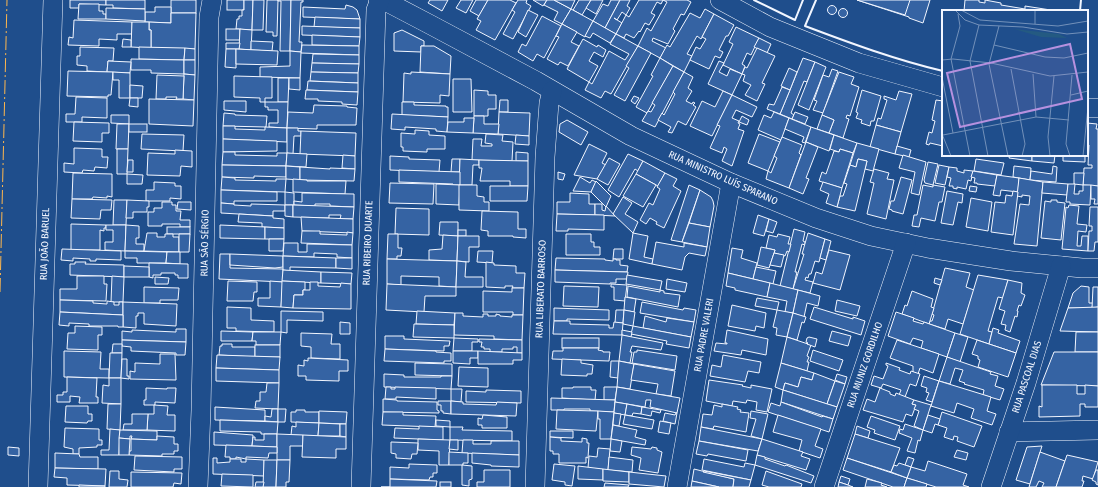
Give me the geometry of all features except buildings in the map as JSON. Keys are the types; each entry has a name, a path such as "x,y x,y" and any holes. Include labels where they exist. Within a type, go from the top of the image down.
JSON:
{"street":[{"name":"RUA JOÃO BARUEL","path":"38,487 53,0"},
{"name":"RUA SÃO SÉRGIO","path":"198,487 202,394 209,17 212,0"},
{"name":"RUA MINISTRO LUÍS SPARANO","path":"379,0 389,3 431,25 631,136 731,183 816,218 871,236 906,243 1011,261 1098,268"},
{"name":"RUA RIBEIRO DUARTE","path":"361,487 375,15 379,0"},
{"path":"720,0 770,27 859,63 942,87"},
{"name":"RUA LIBERATO BARROSO","path":"535,487 545,157 549,103 552,91"},
{"name":"RUA PADRE VALERI","path":"677,487 731,183"},
{"name":"RUA MUNIZ GORDILHO","path":"824,487 906,243"},
{"name":"RUA PASCOAL DIAS","path":"990,487 1026,383 1061,266"},
{"path":"1009,432 1098,430"}],"wall":[{"path":"754,0 795,20 803,0"},
{"path":"816,0 805,26 856,45 925,67 942,71"},
{"path":"1080,10 1081,0"}],"power":[{"path":"0,292 7,0"}]}
